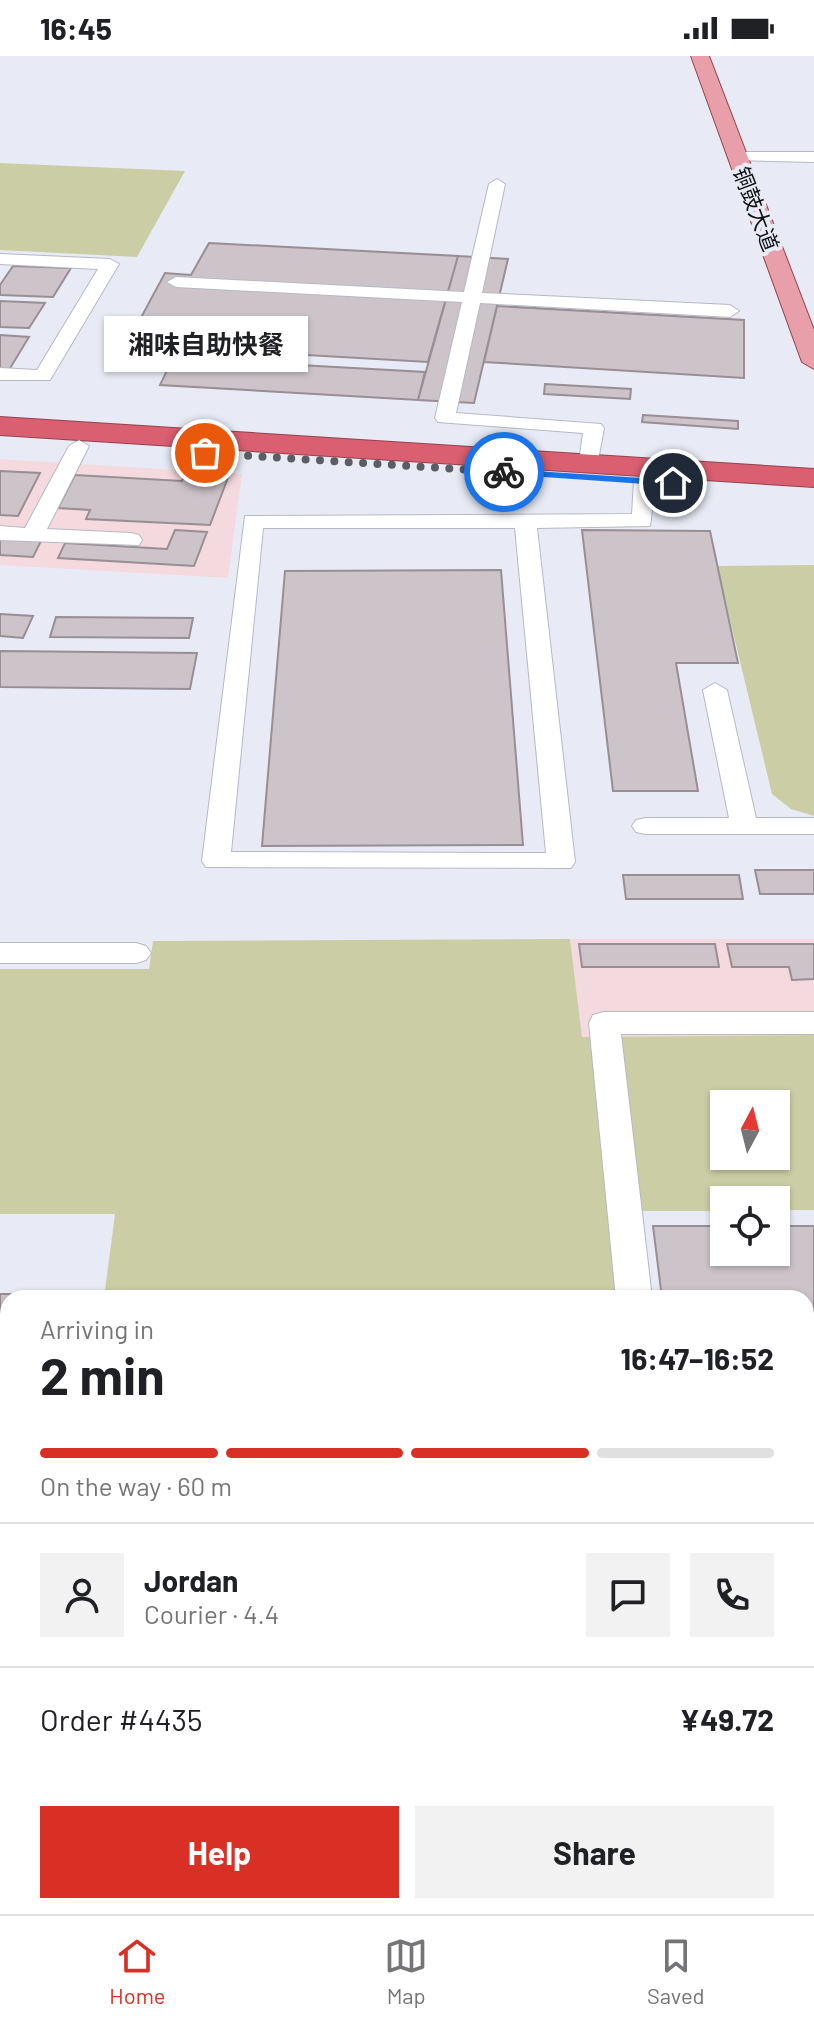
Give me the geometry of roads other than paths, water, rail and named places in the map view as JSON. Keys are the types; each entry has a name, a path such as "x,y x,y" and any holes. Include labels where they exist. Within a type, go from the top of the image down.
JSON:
{"highway":[{"path":"0,426 814,478"},
{"path":"0,442 814,493"}],"main road":[{"name":"铜鼓大道","path":"700,56 814,362"}],"street":[{"path":"736,157 814,157"},
{"path":"497,184 445,418 594,428 590,462"},
{"path":"0,259 110,264 43,376 0,374"},
{"path":"176,282 730,311"},
{"path":"33,534 79,446"},
{"path":"525,521 561,862 216,861 253,521 525,521 642,521 645,481"},
{"path":"0,533 131,540"},
{"path":"715,690 744,826"},
{"path":"646,826 814,826"},
{"path":"0,953 136,953"},
{"path":"633,1290 604,1023 814,1023"}],"place":[{"name":"湘味自助快餐","path":"205,453"}]}
